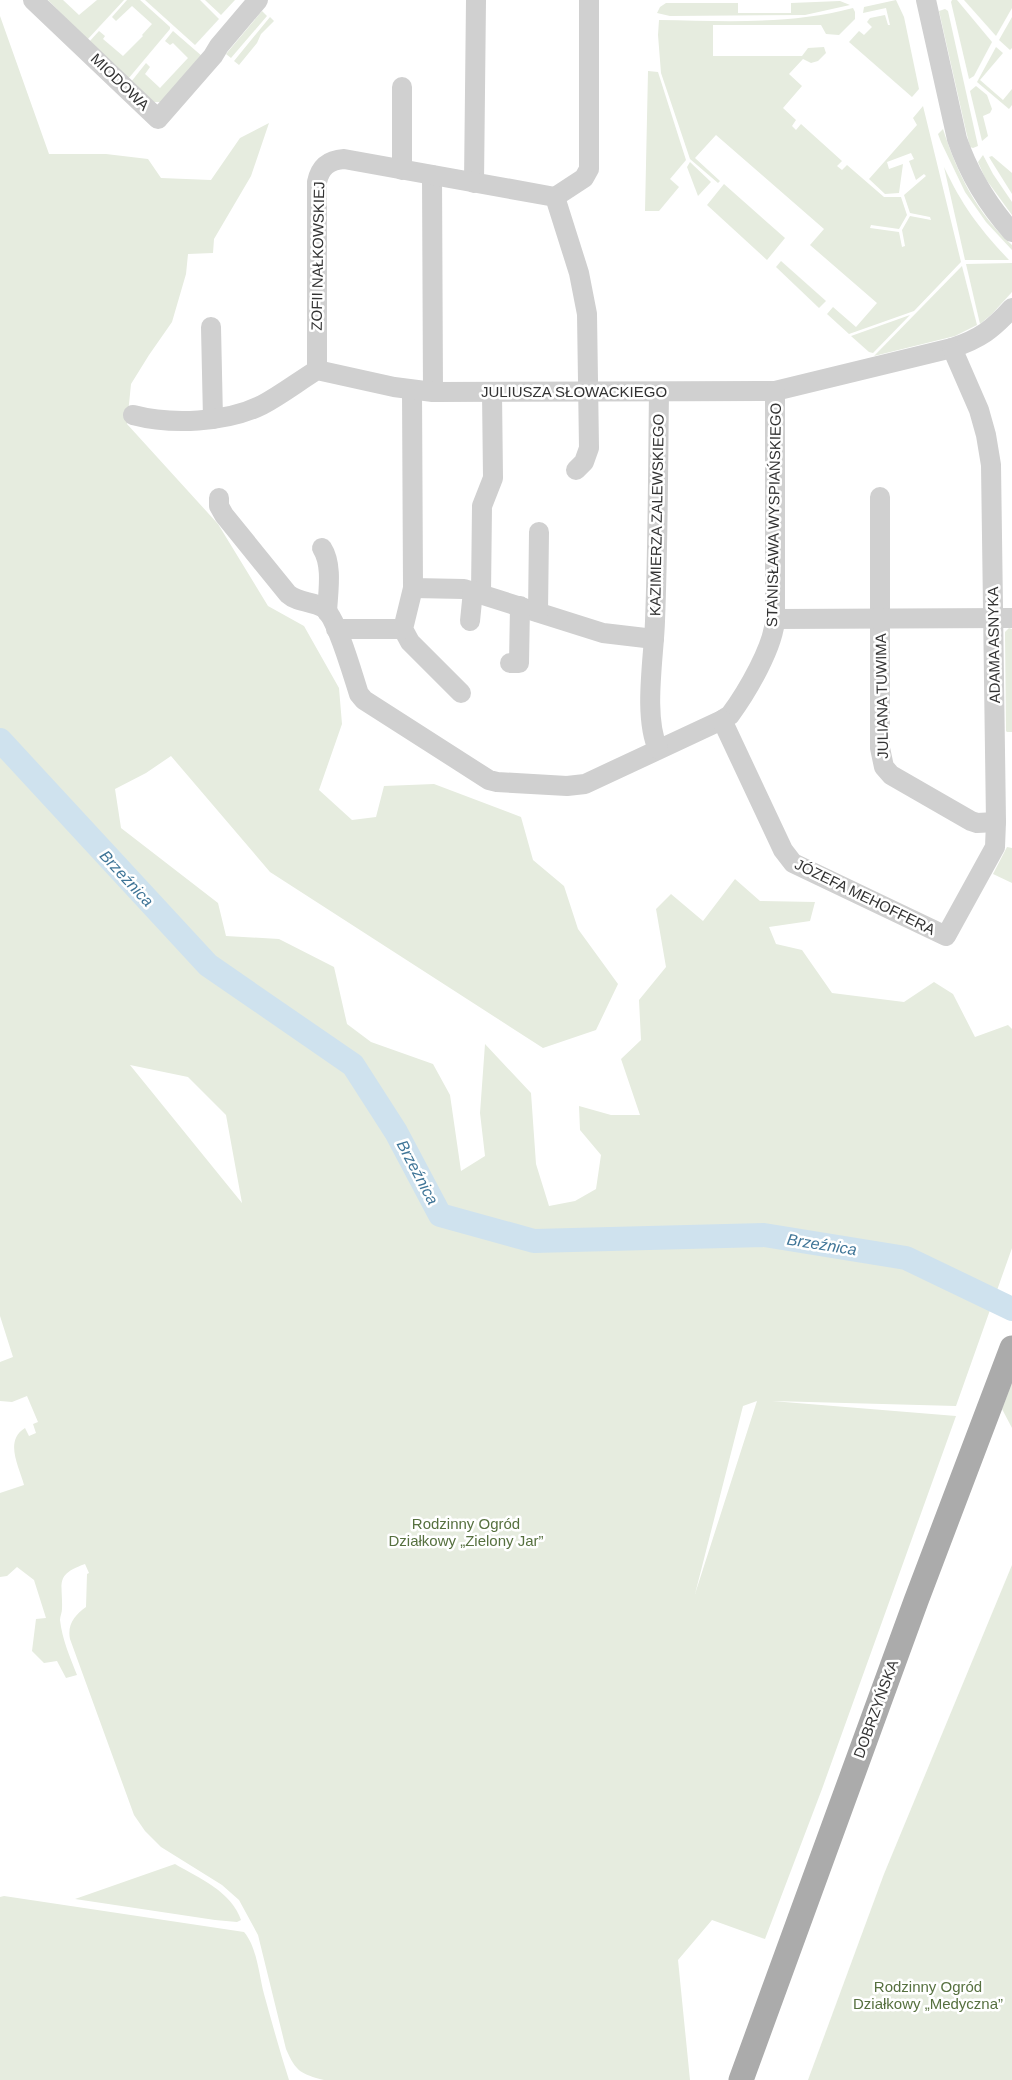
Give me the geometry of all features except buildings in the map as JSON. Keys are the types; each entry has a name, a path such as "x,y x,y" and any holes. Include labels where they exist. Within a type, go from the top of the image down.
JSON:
{"main road":[{"name":"DOBRZYŃSKA","path":"743,2077 916,1601 1012,1348"}],"street":[{"name":"MIODOWA","path":"33,0 158,119 213,56 219,46 258,0"},
{"path":"474,183 476,0"},
{"path":"576,470 584,462 589,448 586,314 579,273 555,197 584,178 589,169 589,0"},
{"path":"926,0 959,146 981,191 1012,232"},
{"path":"402,87 402,170"},
{"name":"ZOFII NAŁKOWSKIEJ","path":"317,370 317,182 319,172 326,164 344,159 555,197"},
{"path":"432,175 433,392"},
{"name":"JULIUSZA SŁOWACKIEGO","path":"317,370 412,390 433,392 775,391 952,348 972,341 989,331 1012,308"},
{"path":"211,327 213,419"},
{"name":"ADAMA ASNYKA","path":"946,936 995,847 1003,618 989,451 979,410 952,348"},
{"path":"133,415 166,420 213,419 245,412 263,404 317,370"},
{"path":"412,390 413,588 403,629 410,642 461,693"},
{"name":"STANISŁAWA WYSPIAŃSKIEGO","path":"322,548 328,563 332,620 359,694 364,700 489,780 577,786 730,715 769,646 775,619 775,391"},
{"path":"470,622 477,593 482,506 493,478 492,392"},
{"name":"KAZIMIERZA ZALEWSKIEGO","path":"658,749 653,738 652,725 652,666 659,392"},
{"name":"JULIANA TUWIMA","path":"880,497 880,748 884,767 891,775 971,821 977,823 996,822"},
{"path":"219,498 219,506 224,515 288,594 297,600 323,607 332,620 403,629"},
{"path":"510,663 519,663 529,609 538,532"},
{"name":"KAZIMIERZA ZALEWSKIEGO","path":"413,588 477,593 603,633 654,639"},
{"path":"775,619 1003,618"},
{"name":"JÓZEFA MEHOFFERA","path":"722,720 783,850 792,863 946,936"}],"green space":[{"path":"48,0 63,0 79,15 97,0 124,0 87,40"},
{"path":"127,0 140,0 170,27 128,79 89,42 99,31 105,36 103,39 123,56 143,36 152,24 132,6 116,21 112,17"},
{"path":"145,0 200,0 219,19 195,45"},
{"path":"205,0 235,0 221,15"},
{"path":"896,0 904,17 919,89 912,97 849,42 859,31 864,35 872,27 867,22 870,18 885,15 888,25 890,25 886,8 863,13 864,7"},
{"path":"952,0 957,0 992,42 974,76 969,79 951,2"},
{"path":"964,0 1012,0 1012,8 996,36"},
{"path":"840,1 850,5 805,15 670,16 657,13 660,7 666,3 738,3 738,13 791,13 791,3"},
{"path":"853,8 855,19 839,35 826,34 821,25 713,25 713,56 802,56 808,48 824,47 826,53 818,61 811,63 803,59 789,74 802,86 783,108 796,120 792,126 796,130 801,124 842,161 837,166 842,170 847,165 884,197 901,197 907,215 899,229 871,225 870,228 899,232 902,247 905,246 902,230 910,216 931,220 930,217 910,213 904,195 926,176 924,174 916,180 909,161 914,159 911,153 887,162 889,169 903,164 899,193 885,194 869,179 917,125 913,118 923,106 961,262 914,311 849,334 827,314 833,307 856,327 877,303 810,245 824,229 716,135 695,158 720,181 718,183 690,159 661,73 658,35 659,20 781,20"},
{"path":"945,9 948,11 978,146 973,148 970,147 966,131 939,11"},
{"path":"262,11 267,16 231,58 226,54"},
{"name":"Rodzinny Ogród Działkowy „Zielony Jar”","path":"0,16 49,154 106,154 148,159 161,178 211,180 240,138 269,123 251,176 214,239 213,253 188,254 186,274 172,322 131,384 127,424 218,524 268,606 304,626 339,688 342,724 319,790 352,820 376,817 384,786 434,784 521,817 533,860 564,886 578,929 618,984 596,1030 543,1048 270,872 171,756 146,773 115,789 121,828 218,903 226,936 279,939 334,967 347,1024 371,1042 433,1064 450,1095 461,1171 485,1156 480,1113 485,1044 531,1093 536,1164 549,1206 575,1201 596,1189 601,1155 580,1130 579,1106 611,1115 640,1115 621,1059 641,1040 639,1000 666,967 656,909 671,894 703,921 735,879 760,901 815,902 810,921 769,927 776,944 802,950 832,993 904,1002 934,982 953,994 975,1037 1008,1025 1012,1029 1012,1248 956,1406 772,1401 956,1416 822,1789 765,1939 712,1920 678,1960 690,2080 324,2080 305,2074 296,2067 286,2049 258,1935 239,1900 222,1885 161,1847 145,1831 134,1815 69,1634 73,1620 86,1607 87,1574 89,1573 85,1564 68,1572 62,1581 61,1627 77,1675 66,1678 57,1661 44,1663 32,1651 36,1619 46,1618 34,1580 17,1567 7,1576 0,1577 0,1493 24,1485 15,1454 15,1440 25,1428 29,1436 36,1433 33,1424 38,1422 27,1396 12,1402 0,1401 0,1362 13,1357 0,1316","holes":["130,1065 188,1077 226,1115 242,1203","757,1401 695,1594 743,1406"]},
{"path":"270,17 274,21 261,34 257,43 239,65 234,61"},
{"path":"1012,17 1012,48 1010,50 999,40"},
{"path":"173,31 203,57 161,102 154,102 131,82 146,63 150,67 145,74 160,88 188,58 173,43 170,45 165,41"},
{"path":"996,47 1003,53 980,80 1003,100 1012,89 1012,105 1009,109 977,82"},
{"path":"648,71 658,72 686,160 670,179 679,187 659,211 645,211"},
{"path":"976,86 987,95 992,109 990,113 983,116 988,136 982,141 970,91"},
{"path":"943,129 955,161 970,192 988,220 1012,245 1012,250 986,222 965,192 938,134"},
{"path":"983,155 1012,202 1012,215 985,178 978,162"},
{"path":"992,156 1012,173 1012,194 989,157"},
{"path":"690,162 711,182 698,196 687,167"},
{"path":"944,167 972,216 1009,260 965,260"},
{"path":"724,184 785,238 767,260 707,205"},
{"path":"781,261 826,301 819,308 776,267"},
{"path":"1012,263 1012,292 980,324 966,264"},
{"path":"962,266 977,325 955,336 874,356"},
{"path":"910,315 873,353 869,352 851,336"},
{"path":"1009,628 1012,629 1012,732 1006,731 1005,632"},
{"path":"1007,847 1012,848 1012,883 993,874"},
{"path":"1012,1383 1012,1428 1002,1409"},
{"name":"Rodzinny Ogród Działkowy „Medyczna”","path":"1012,1565 1012,2080 808,2080 884,1874"},
{"path":"175,1864 214,1887 230,1901 237,1910 241,1920 237,1922 215,1920 75,1899"},
{"path":"4,1896 244,1932 255,1953 264,1994 289,2080 0,2080 0,1897"}],"waterway":[{"name":"Brzeźnica","path":"0,740 208,965 353,1065 396,1132 440,1215 534,1241 764,1235 906,1258 1012,1309"}]}
